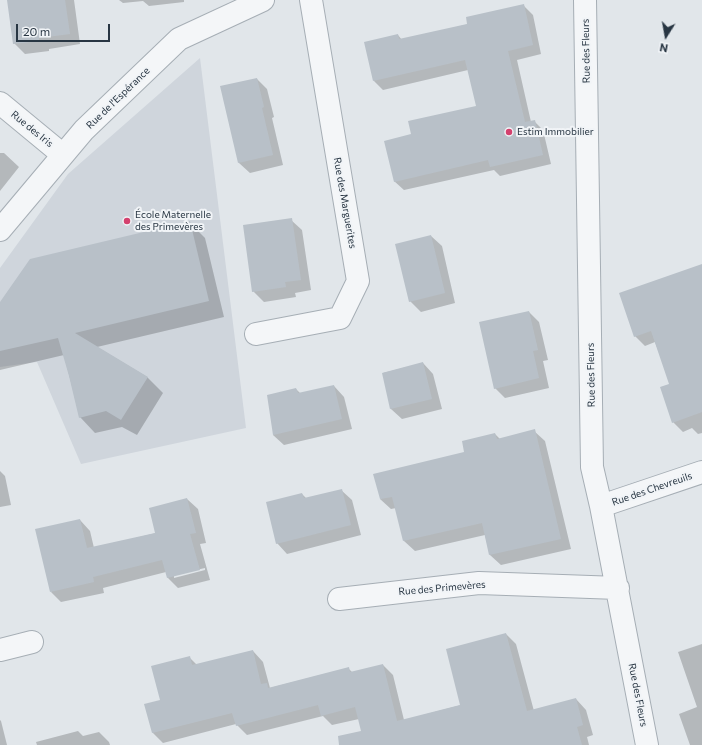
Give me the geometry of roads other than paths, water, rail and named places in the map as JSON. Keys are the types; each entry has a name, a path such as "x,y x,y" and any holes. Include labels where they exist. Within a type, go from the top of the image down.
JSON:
{"street":[{"name":"Rue de l'Espérance","path":"0,230 84,130 179,39 263,0"},
{"name":"Rue des Marguerites","path":"256,334 340,318 358,281 311,0"},
{"name":"Rue des Fleurs","path":"585,0 592,467 618,588 647,745"},
{"name":"Rue des Iris","path":"0,103 63,155"},
{"name":"Rue des Chevreuils","path":"601,506 702,472"},
{"name":"Rue des Primevères","path":"339,599 479,583 618,588"},
{"path":"0,650 32,642"}],"place":[{"name":"Estim Immobilier","path":"509,132"},
{"name":"École Maternelle des Primevères","path":"127,221"}]}
